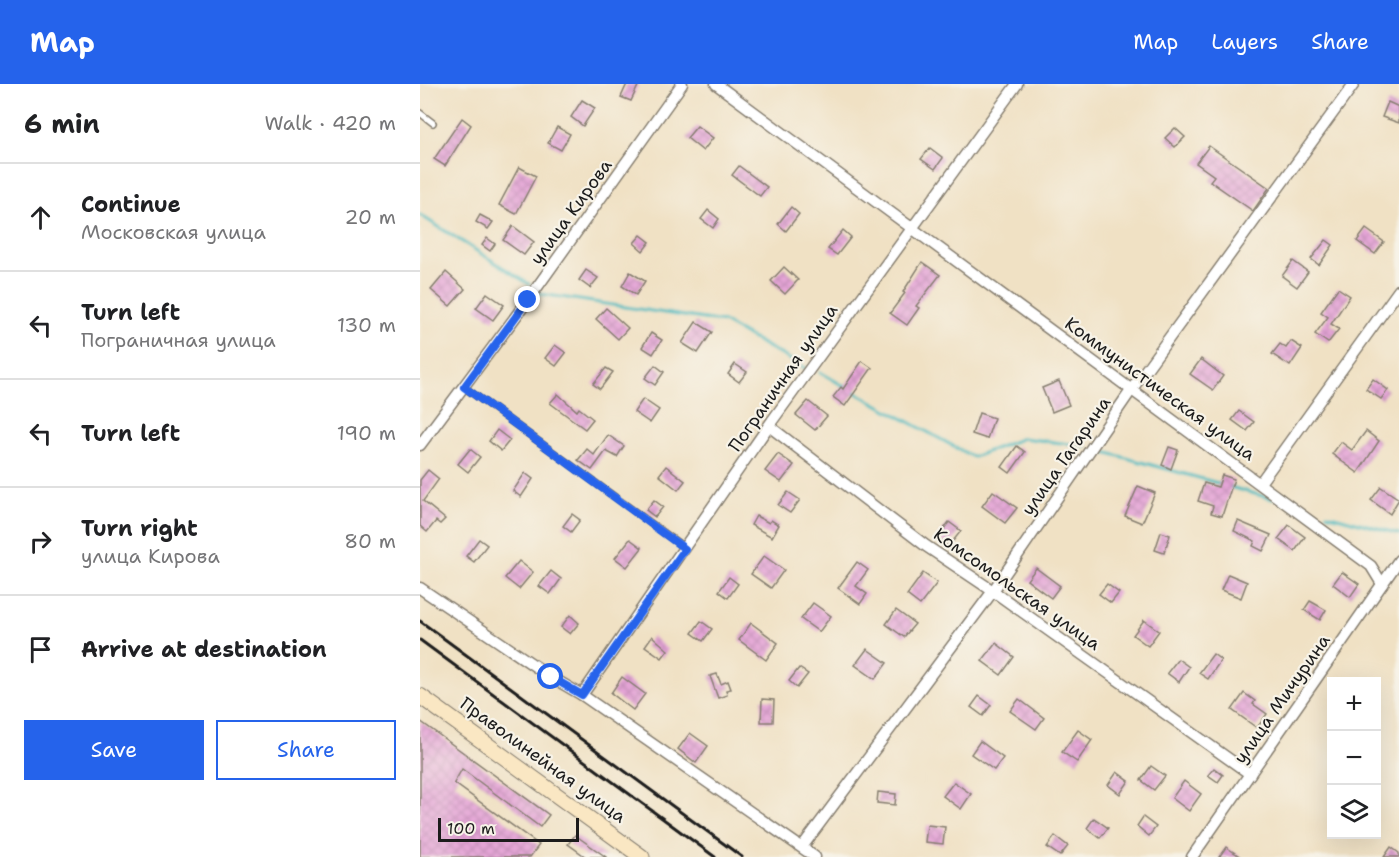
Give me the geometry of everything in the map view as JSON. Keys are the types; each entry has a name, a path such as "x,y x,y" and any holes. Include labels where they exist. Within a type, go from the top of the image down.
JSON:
{"main road":[{"name":"Праволинейная улица","path":"420,696 642,857"}],"street":[{"name":"улица Кирова","path":"420,445 682,84"},
{"name":"Коммунистическая улица","path":"716,84 910,229 1132,389 1371,566 1382,584"},
{"name":"Пограничная улица","path":"582,695 769,426 1017,84"},
{"name":"улица Гагарина","path":"802,847 993,591 1132,389 1354,84"},
{"path":"1260,483 1399,290"},
{"name":"Комсомольская улица","path":"769,426 926,546 1250,774"},
{"name":"улица Мичурина","path":"1192,857 1399,560"},
{"path":"420,588 551,677 582,695 815,857"}],"lane":[{"path":"420,113 433,123"},
{"path":"464,387 685,549"}],"building":[{"path":"627,84 639,84 631,101 621,97"},
{"path":"582,100 595,108 583,126 571,117"},
{"path":"1388,102 1399,107 1399,123 1382,117"},
{"path":"462,118 471,125 445,166 434,159"},
{"path":"697,126 713,138 703,151 687,138"},
{"path":"557,127 570,134 561,150 548,143"},
{"path":"1175,128 1185,137 1175,147 1165,138"},
{"path":"1209,146 1269,188 1253,211 1210,181 1214,176 1196,163"},
{"path":"930,148 943,158 935,169 921,159"},
{"path":"739,166 767,187 760,196 732,175"},
{"path":"519,167 536,176 516,214 499,205"},
{"path":"791,207 799,214 786,231 778,224"},
{"path":"708,210 719,219 713,228 701,219"},
{"path":"480,215 493,222 488,229 476,222"},
{"path":"513,226 534,242 524,255 503,240"},
{"path":"1366,229 1384,242 1375,254 1357,241"},
{"path":"843,230 851,237 837,255 828,249"},
{"path":"641,235 650,242 643,251 634,243"},
{"path":"487,238 495,244 490,251 482,245"},
{"path":"1326,240 1333,245 1319,265 1311,259"},
{"path":"1293,261 1308,272 1297,287 1282,276"},
{"path":"922,262 940,275 916,306 919,308 907,325 890,313 905,293 903,292"},
{"path":"784,267 798,280 785,294 771,281"},
{"path":"586,270 598,278 590,288 579,280"},
{"path":"446,272 465,289 450,306 431,290"},
{"path":"630,272 645,281 636,295 622,286"},
{"path":"1338,288 1350,296 1331,324 1339,329 1328,343 1315,334 1328,317 1321,312"},
{"path":"487,293 504,305 493,320 476,308"},
{"path":"606,308 628,328 618,339 596,319"},
{"path":"696,322 712,332 698,353 682,343"},
{"path":"651,333 662,340 653,354 642,347"},
{"path":"1291,341 1302,348 1290,366 1272,354 1280,344 1286,348"},
{"path":"555,345 566,353 556,366 545,358"},
{"path":"1201,359 1223,376 1213,390 1190,374"},
{"path":"862,361 872,368 845,406 833,397 841,387 843,389"},
{"path":"735,364 747,372 739,382 728,374"},
{"path":"655,365 664,372 655,385 645,378"},
{"path":"606,368 613,372 600,389 593,384"},
{"path":"1373,379 1388,390 1381,399 1366,389"},
{"path":"1059,381 1069,405 1052,412 1042,388"},
{"path":"558,394 577,411 579,408 593,419 585,429 550,403"},
{"path":"643,399 659,410 650,423 634,412"},
{"path":"808,401 827,416 815,430 796,415"},
{"path":"1239,411 1254,422 1247,431 1232,420"},
{"path":"979,413 994,418 987,439 972,434"},
{"path":"497,430 510,440 501,451 489,441"},
{"path":"1366,431 1379,441 1358,473 1332,454 1341,442 1352,450"},
{"path":"608,435 624,446 617,457 606,451 592,470 578,460 587,449 594,455"},
{"path":"1017,446 1025,452 1010,473 1002,467"},
{"path":"1169,447 1178,450 1171,469 1162,465"},
{"path":"470,449 480,457 468,472 458,464"},
{"path":"778,454 794,465 781,482 765,471"},
{"path":"666,466 685,481 678,490 659,475"},
{"path":"428,470 439,479 423,501 445,519 440,524 436,521 427,532 420,526 420,480"},
{"path":"525,473 533,479 521,497 513,491"},
{"path":"1222,475 1234,479 1222,516 1211,513 1213,506 1198,501 1204,483 1218,487"},
{"path":"1138,486 1155,493 1142,523 1125,516"},
{"path":"1381,487 1399,499 1390,514 1371,500"},
{"path":"993,491 1017,508 1005,523 982,506"},
{"path":"788,492 800,500 790,513 778,505"},
{"path":"654,500 663,507 655,517 646,510"},
{"path":"572,514 580,520 571,532 563,526"},
{"path":"756,516 779,525 772,537 751,525"},
{"path":"1238,521 1271,535 1263,551 1253,546 1255,541 1234,531"},
{"path":"949,522 961,531 949,546 937,538"},
{"path":"1289,525 1305,537 1295,551 1278,539"},
{"path":"1161,532 1170,535 1164,553 1155,550"},
{"path":"479,539 487,545 474,562 466,556"},
{"path":"630,539 642,548 627,567 615,558"},
{"path":"764,556 784,570 771,588 751,574"},
{"path":"519,561 533,572 519,589 505,578"},
{"path":"857,562 868,570 856,586 867,594 860,604 838,588"},
{"path":"1036,568 1060,586 1051,598 1027,580"},
{"path":"551,571 561,579 550,594 539,586"},
{"path":"1342,572 1359,584 1350,597 1333,584"},
{"path":"923,573 937,583 920,605 907,595"},
{"path":"1228,574 1247,582 1241,598 1221,590"},
{"path":"729,577 738,584 728,598 719,591"},
{"path":"1107,584 1119,593 1111,603 1099,594"},
{"path":"1310,601 1326,610 1320,620 1304,610"},
{"path":"813,603 831,616 819,632 801,619"},
{"path":"896,610 915,624 904,637 886,624"},
{"path":"570,615 579,623 570,634 561,627"},
{"path":"1144,620 1159,631 1148,646 1133,635"},
{"path":"701,621 712,629 703,641 692,633"},
{"path":"751,623 778,643 766,660 739,640"},
{"path":"652,636 668,650 662,658 645,646"},
{"path":"996,643 1014,657 1001,675 982,661"},
{"path":"867,649 887,663 875,679 855,665"},
{"path":"1213,654 1221,660 1208,679 1199,673"},
{"path":"1178,659 1189,667 1179,682 1167,673"},
{"path":"799,668 808,674 797,688 789,681"},
{"path":"717,674 721,684 728,681 731,689 726,690 727,695 718,698 710,676"},
{"path":"622,677 645,694 633,710 611,693"},
{"path":"1244,693 1255,701 1253,704 1267,714 1257,728 1232,710"},
{"path":"979,696 991,705 983,716 971,707"},
{"path":"762,699 774,700 773,722 761,722"},
{"path":"1019,699 1044,718 1036,729 1010,711"},
{"path":"420,721 549,815 540,827 462,769 454,783 539,845 530,857 420,857"},
{"path":"1078,730 1092,740 1077,762 1062,752"},
{"path":"690,733 708,746 696,763 678,749"},
{"path":"980,741 1003,758 994,770 971,754"},
{"path":"1151,766 1165,776 1154,790 1141,780"},
{"path":"1214,768 1223,775 1218,782 1208,775"},
{"path":"1117,772 1129,781 1120,794 1108,785"},
{"path":"1184,781 1201,794 1189,811 1172,798"},
{"path":"954,782 971,794 961,809 943,796"},
{"path":"878,792 896,794 895,805 877,803"},
{"path":"1143,817 1156,827 1149,836 1137,826"},
{"path":"1094,818 1108,828 1100,838 1087,828"},
{"path":"927,825 945,827 943,844 925,842"},
{"path":"575,835 606,857 586,857 568,844"},
{"path":"1055,836 1068,846 1060,856 1047,847"},
{"path":"1226,847 1241,857 1219,857"},
{"path":"1391,847 1399,853 1399,857 1384,857"}],"waterway":[{"path":"420,215 529,284"},
{"path":"538,291 541,294 723,322 805,368"},
{"path":"820,372 847,388"},
{"path":"853,391 973,457 1023,438 1085,446"},
{"path":"1101,451 1221,484"},
{"path":"1230,487 1273,499"},
{"path":"1327,514 1399,534"}],"railway":[{"path":"420,621 742,857"},
{"path":"420,640 715,857"}],"route":[{"path":"528,300 464,387 685,549 582,695 551,677"}]}
